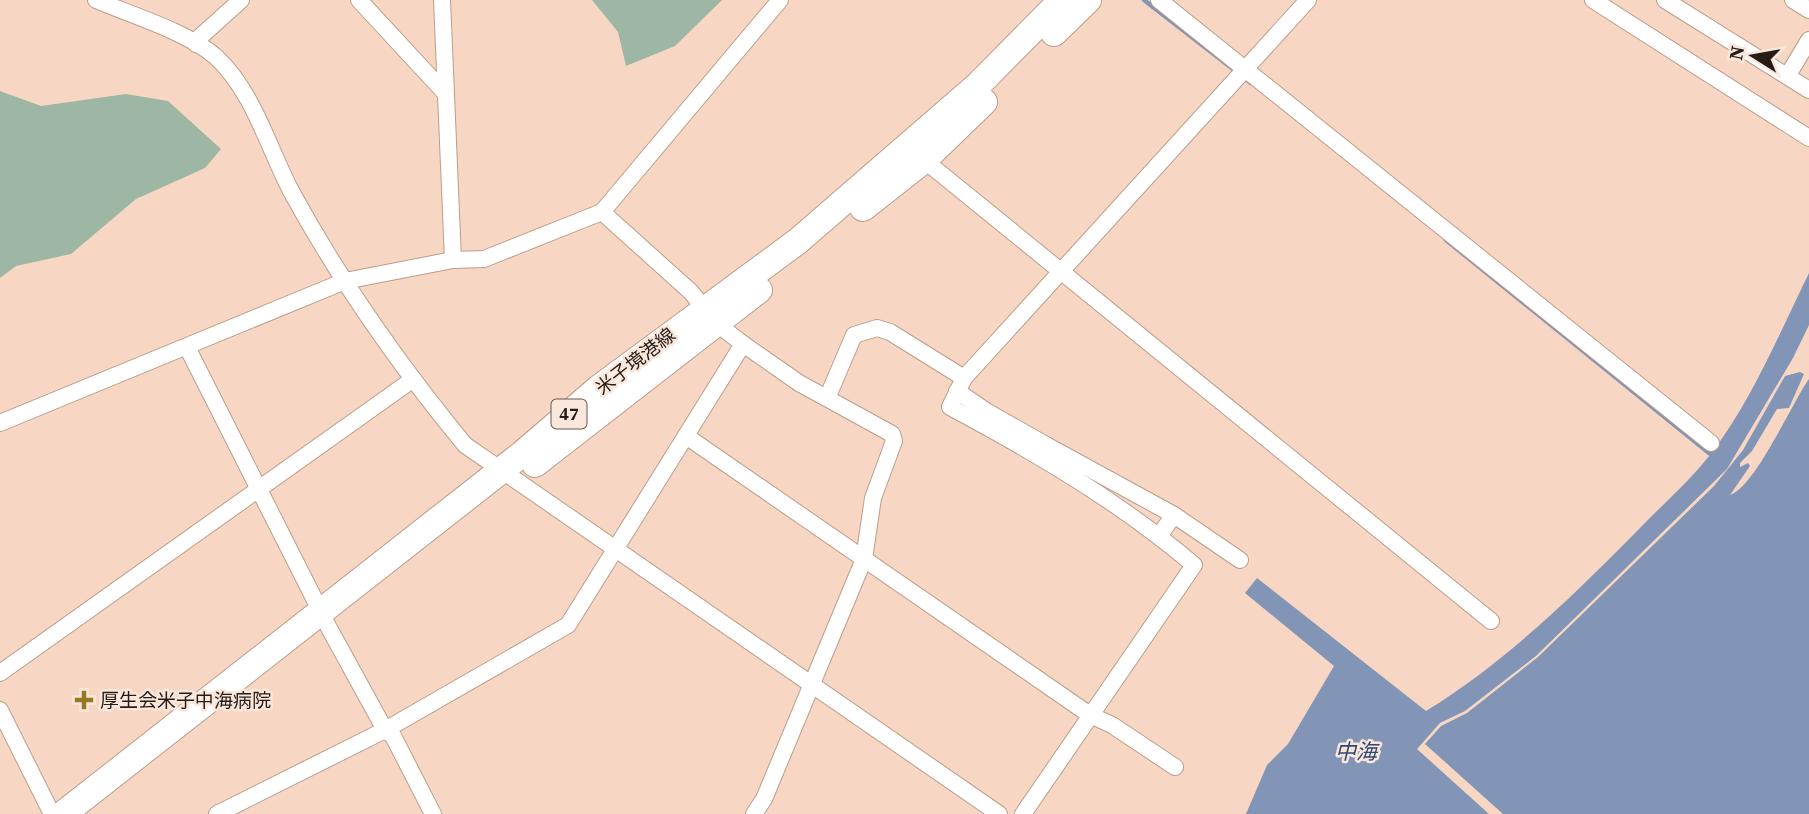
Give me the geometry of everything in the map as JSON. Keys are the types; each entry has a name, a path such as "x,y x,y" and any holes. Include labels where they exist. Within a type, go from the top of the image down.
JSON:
{"main road":[{"name":"米子境港線","path":"710,316 978,85 1062,0"},
{"name":"米子境港線","path":"90,814 325,619 710,316 924,160 1088,0"},
{"name":"米子境港線","path":"63,814 325,619"}],"street":[{"path":"96,0 197,44 215,56 238,81 292,191 345,281 412,380 465,445 810,686 999,814"},
{"path":"197,44 200,37 241,0"},
{"path":"359,0 446,94"},
{"path":"442,0 453,260"},
{"path":"0,423 345,281 453,260 484,259 602,212 780,0"},
{"path":"1158,0 1242,70 1711,443"},
{"path":"1240,560 1174,514 950,407 961,384 1061,270 1308,0"},
{"path":"1592,0 1809,138"},
{"path":"1665,0 1809,90"},
{"path":"1793,0 1809,10"},
{"path":"1787,75 1809,40"},
{"path":"924,160 1491,621"},
{"path":"602,212 691,292 710,316 743,344 799,383 828,396 892,434 894,441 873,498 864,559 764,799 754,814"},
{"path":"828,396 854,335 877,328 890,332 961,384"},
{"path":"217,814 385,730 568,625 743,344"},
{"path":"187,347 325,619 385,730 393,736 433,814"},
{"path":"0,673 412,380"},
{"path":"687,436 1090,715 1112,725 1175,767"},
{"path":"1023,814 1194,565 1043,450"},
{"path":"1159,536 1174,514"},
{"path":"0,710 52,814"}],"green space":[{"path":"592,0 722,0 675,46 626,66 618,32"},
{"path":"0,91 41,106 126,94 168,101 221,149 205,168 136,199 71,254 16,266 0,278"}],"water":[{"name":"中海","path":"1809,273 1809,325 1793,358 1727,469 1536,656 1465,711 1440,723 1417,749 1489,814 1246,814 1267,765 1288,744 1334,666 1245,593 1257,578 1426,711 1484,671 1539,626 1696,471 1741,409"},
{"path":"1800,372 1804,374 1789,408 1777,409 1752,451 1740,463 1740,467 1748,463 1750,466 1730,495 1740,489 1762,461 1809,379 1809,814 1503,814 1425,744 1441,726 1467,713 1538,657 1714,486 1743,450 1785,376"}],"waterway":[{"path":"1144,0 1251,83"},
{"path":"1446,240 1714,457"}],"place":[{"name":"厚生会米子中海病院","path":"84,700"}]}
